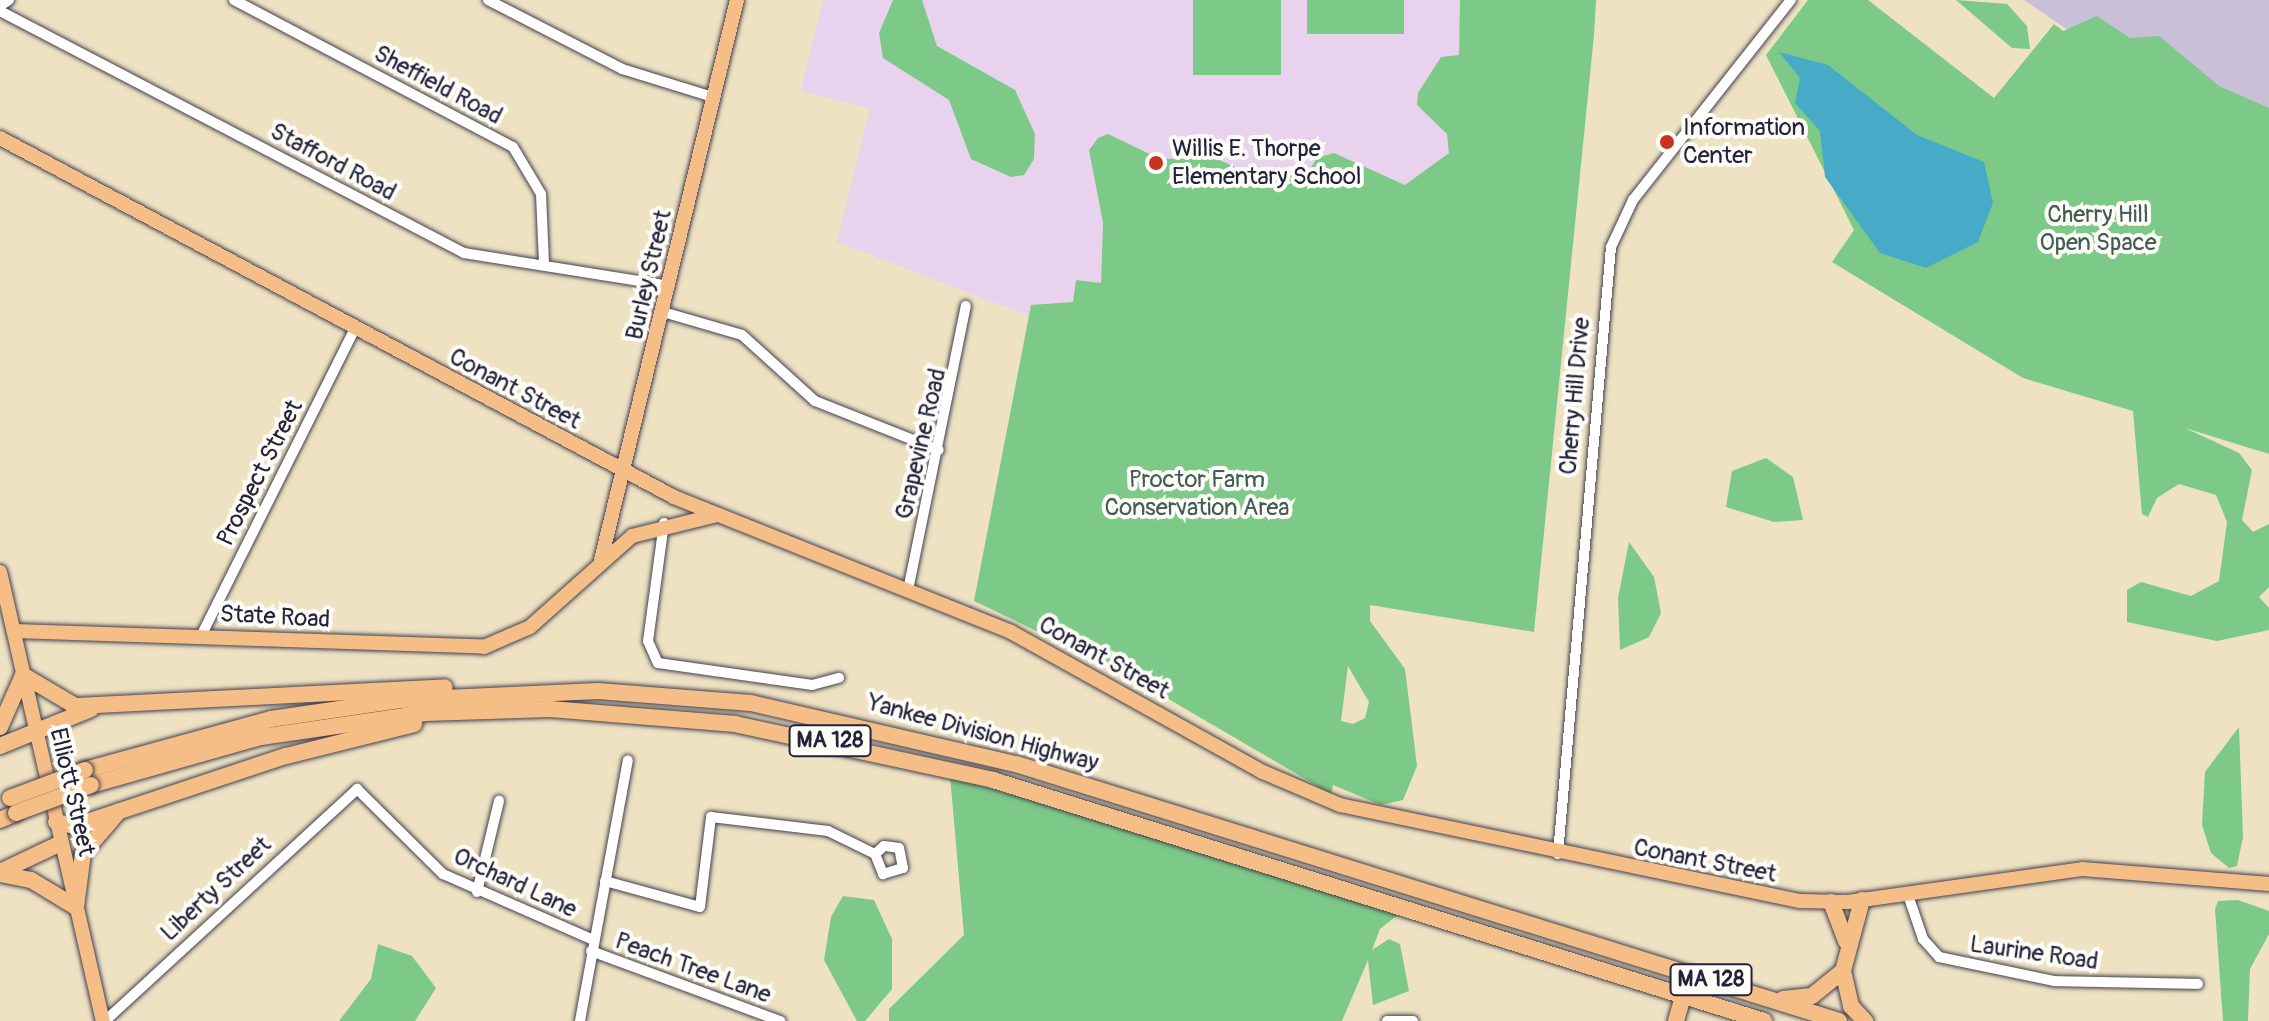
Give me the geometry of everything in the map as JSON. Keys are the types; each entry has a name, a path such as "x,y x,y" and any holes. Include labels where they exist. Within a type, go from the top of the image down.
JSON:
{"highway":[{"path":"0,727 23,675 60,702 98,707 382,687 559,691"},
{"name":"Yankee Division Highway","path":"0,820 9,804 202,735 336,708 559,691 751,703 942,743 1839,1021"},
{"path":"0,746 98,707"},
{"path":"56,822 75,826 122,807 405,725 579,710"},
{"name":"Yankee Division Highway","path":"88,778 312,727 454,711 579,710 773,729 978,776 1764,1021"},
{"path":"0,873 31,880 76,907 83,853 122,807"},
{"path":"0,873 61,843"},
{"path":"1862,900 1846,941 1843,971 1851,1006 1865,1021"},
{"path":"1831,902 1846,941"},
{"path":"1769,999 1812,996 1843,971"},
{"path":"1676,1021 1683,996"}],"main road":[{"name":"Burley Street","path":"601,560 737,0"},
{"name":"Conant Street","path":"0,138 624,471 718,515 1024,638 1306,793 1404,823 1558,854 1831,902 2082,869 2269,884"},
{"path":"601,560 664,523 718,515"},
{"name":"State Road","path":"14,631 470,648 508,641 530,627 601,560"},
{"name":"Elliott Street","path":"0,572 104,1021"}],"street":[{"path":"0,9 9,0"},
{"name":"Sheffield Road","path":"234,0 513,147 541,194 544,264"},
{"path":"488,0 622,69 713,97"},
{"name":"Cherry Hill Drive","path":"1558,854 1611,247 1633,200 1791,0"},
{"name":"Stafford Road","path":"0,9 464,253 669,286"},
{"name":"Grapevine Road","path":"908,590 966,306"},
{"path":"663,312 742,335 815,401 939,450"},
{"name":"Prospect Street","path":"201,636 355,329"},
{"name":"Yankee Division Highway","path":"664,523 648,641 658,663 812,685 839,678"},
{"path":"580,1021 628,760"},
{"name":"Orchard Lane","path":"357,789 426,860 477,892 592,946"},
{"name":"Liberty Street","path":"104,1021 357,789"},
{"path":"477,892 499,801"},
{"path":"605,881 700,907 711,817 828,831 875,854"},
{"name":"Laurine Road","path":"1907,892 1923,939 1939,957 2054,981 2198,984"},
{"name":"Peach Tree Lane","path":"592,946 777,1021"},
{"path":"1387,1021 1410,1020"}],"shaded area":[{"name":"Willis E. Thorpe Elementary School","path":"823,0 1460,0 1458,158 1376,230 1246,302 1076,280 1073,302 1032,305 1029,316 837,242 870,108 801,91"},
{"path":"2024,0 2269,0 2269,112 2113,61"}],"green space":[{"path":"893,0 922,0 937,46 1015,90 1035,134 1034,159 1024,175 1011,177 971,159 949,100 883,58 879,33"},
{"path":"1193,0 1281,0 1281,75 1193,75"},
{"path":"1307,0 1404,0 1404,34 1307,34"},
{"name":"Proctor Farm Conservation Area","path":"1460,0 1596,0 1534,632 1370,605 1370,621 1405,669 1417,766 1403,800 1381,805 1333,785 1331,794 1124,673 974,601 1031,305 1073,302 1076,280 1101,283 1103,223 1089,150 1098,138 1108,134 1160,159 1215,158 1262,179 1307,173 1317,158 1334,153 1405,185 1449,153 1447,134 1417,105 1418,93 1441,57 1459,55","holes":["1348,666 1369,702 1365,718 1353,724 1341,721"]},
{"name":"Cherry Hill Open Space","path":"1808,0 1868,0 1994,98 2054,24 2063,31 2097,16 2130,38 2159,36 2219,86 2269,108 2269,454 2185,428 2239,453 2252,470 2242,520 2253,532 2269,524 2269,587 2259,597 2269,608 2269,630 2217,641 2127,622 2127,590 2141,582 2191,596 2219,581 2227,522 2216,495 2179,484 2157,498 2148,517 2142,514 2133,411 2023,378 1832,262 1854,230 1766,55"},
{"path":"1956,0 2007,4 2027,26 2030,49 2012,48"},
{"path":"1766,458 1793,477 1803,520 1774,522 1726,507 1732,471"},
{"path":"1629,542 1654,577 1661,613 1649,637 1620,650 1618,598"},
{"path":"2239,727 2243,837 2237,866 2229,868 2211,853 2202,825 2205,772"},
{"path":"950,776 1400,913 1380,929 1372,950 1389,939 1400,944 1409,991 1373,1005 1368,960 1342,1021 889,1021 889,1009 964,935"},
{"path":"843,896 874,900 892,939 892,989 865,1021 857,1021 824,960 831,917"},
{"path":"2238,900 2269,911 2269,934 2250,969 2248,1021 2223,1021 2215,909 2218,901"},
{"path":"378,944 412,956 436,988 415,1021 339,1021 371,979"}],"water":[{"path":"1779,52 1828,65 1917,135 1984,162 1993,203 1978,242 1926,268 1880,253 1825,177 1820,131 1795,103 1800,78"}],"place":[{"name":"Information Center","path":"1667,142"},
{"name":"Willis E. Thorpe Elementary School","path":"1156,163"}]}
